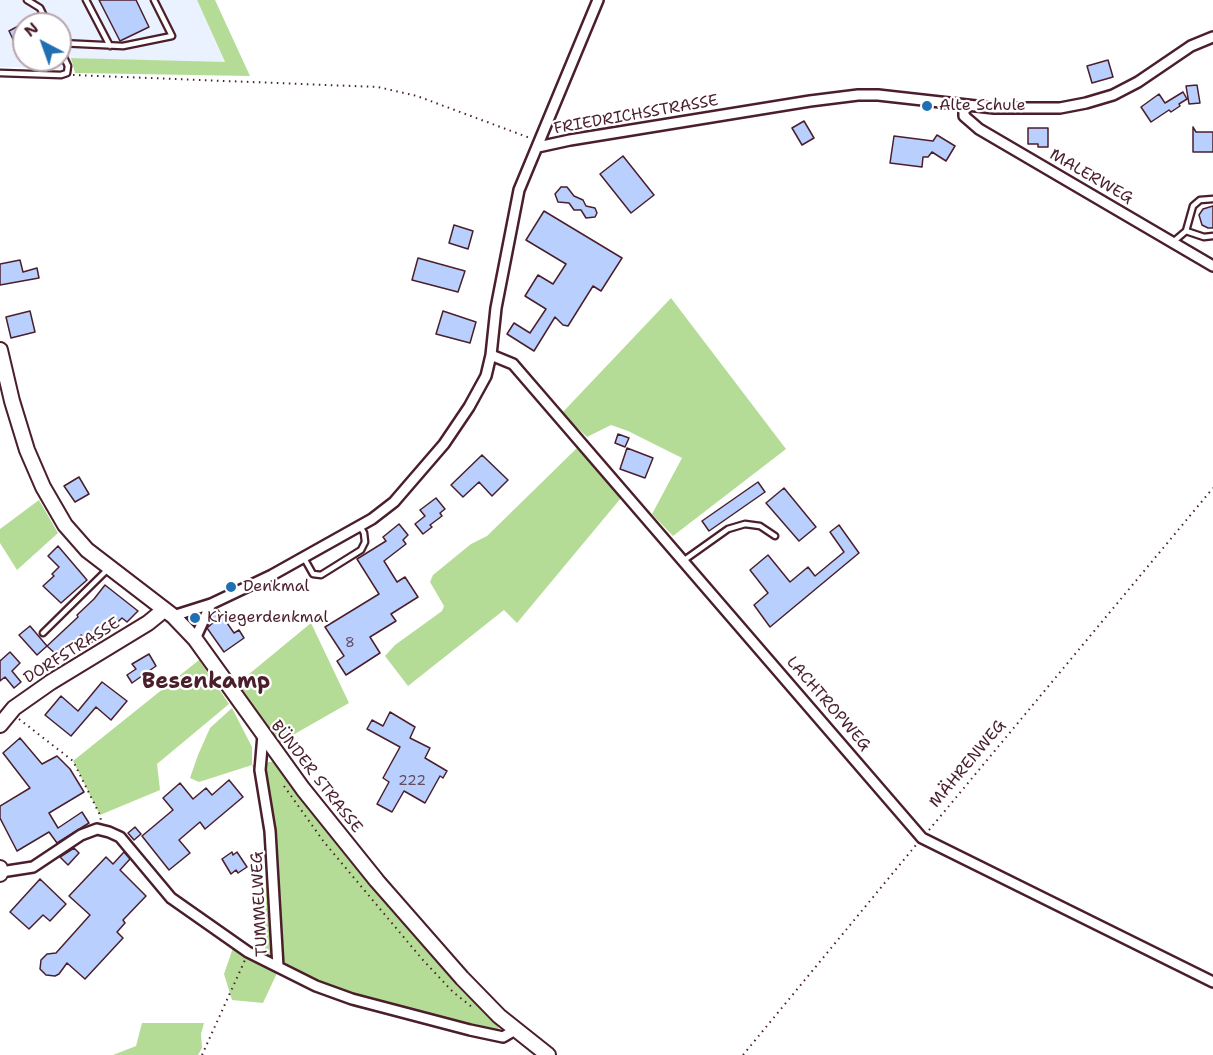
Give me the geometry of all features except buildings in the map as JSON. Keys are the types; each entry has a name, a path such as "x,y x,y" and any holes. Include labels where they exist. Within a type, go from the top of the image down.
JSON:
{"main road":[{"name":"BÜNDER STRASSE","path":"0,350 27,450 43,487 65,525 87,550 169,613 195,639 263,735 377,881 462,978 515,1030 548,1055"},
{"name":"DORFSTRASSE","path":"0,724 10,712 51,682 148,623 169,613"}],"street":[{"path":"539,145 542,132 598,0"},
{"name":"FRIEDRICHSSTRASSE","path":"169,613 211,604 304,558 360,526 394,502 444,444 469,407 486,376 491,355 496,308 519,190 539,145 858,95 878,95 994,108 1060,108 1113,95 1138,82 1191,46 1213,37"},
{"name":"MALERWEG","path":"964,106 964,116 979,129 1213,266"},
{"name":"LACHTROPWEG","path":"491,355 513,364 922,838 1213,982"},
{"path":"195,639 211,604"},
{"name":"TUMMELWEG","path":"263,735 260,770 270,831 278,967 316,987 334,993 470,1030 503,1037 515,1030"},
{"path":"0,871 18,871 33,867 81,835 97,829 103,830 120,837 171,898 248,952 278,967"}],"lane":[{"path":"27,0 40,8 42,12"},
{"path":"86,0 110,46"},
{"path":"72,43 123,46 172,36 154,0"},
{"path":"0,72 61,75 67,72"},
{"path":"1173,242 1186,231 1193,206 1200,200 1213,199"},
{"path":"1186,231 1204,237 1213,236"},
{"path":"683,561 728,529 745,524 760,526 775,536"},
{"path":"304,558 313,574 321,575 361,550 365,542 360,526"},
{"path":"43,633 110,567"}],"path":[{"path":"61,75 378,87 417,96 487,120 539,145"},
{"name":"MÄHRENWEG","path":"743,1055 1213,488"},
{"path":"10,712 73,761 100,815 103,830"},
{"path":"202,1055 248,952"}],"shaded area":[{"path":"0,0 197,0 225,63 72,58 72,12 12,12 12,67 0,67"}],"green space":[{"path":"197,0 215,0 250,76 75,73 72,58 225,62"},
{"path":"671,298 786,449 673,536 652,514 682,458 611,425 587,437 562,413"},
{"path":"578,447 621,498 517,623 504,610 408,686 385,656 395,645 442,611 444,606 430,582 433,575 471,544 487,536"},
{"path":"39,500 58,533 17,570 0,543 0,529"},
{"path":"311,623 349,703 277,744 237,684"},
{"path":"199,660 229,704 157,764 160,790 100,815 73,761"},
{"path":"232,708 252,747 252,765 199,782 190,778 210,728"},
{"path":"275,761 399,919 494,1020 502,1034 436,1020 435,1026 354,1007 277,973 263,1003 232,1000 224,974 234,945 253,960 265,965 266,847 257,783 252,765"},
{"path":"142,1023 204,1023 201,1034 202,1048 198,1055 113,1055 136,1046"}],"place":[{"name":"Alte Schule","path":"927,106"},
{"name":"Denkmal","path":"231,587"},
{"name":"Kriegerdenkmal","path":"195,618"}],"district":[{"name":"Besenkamp","path":"206,682"}]}
